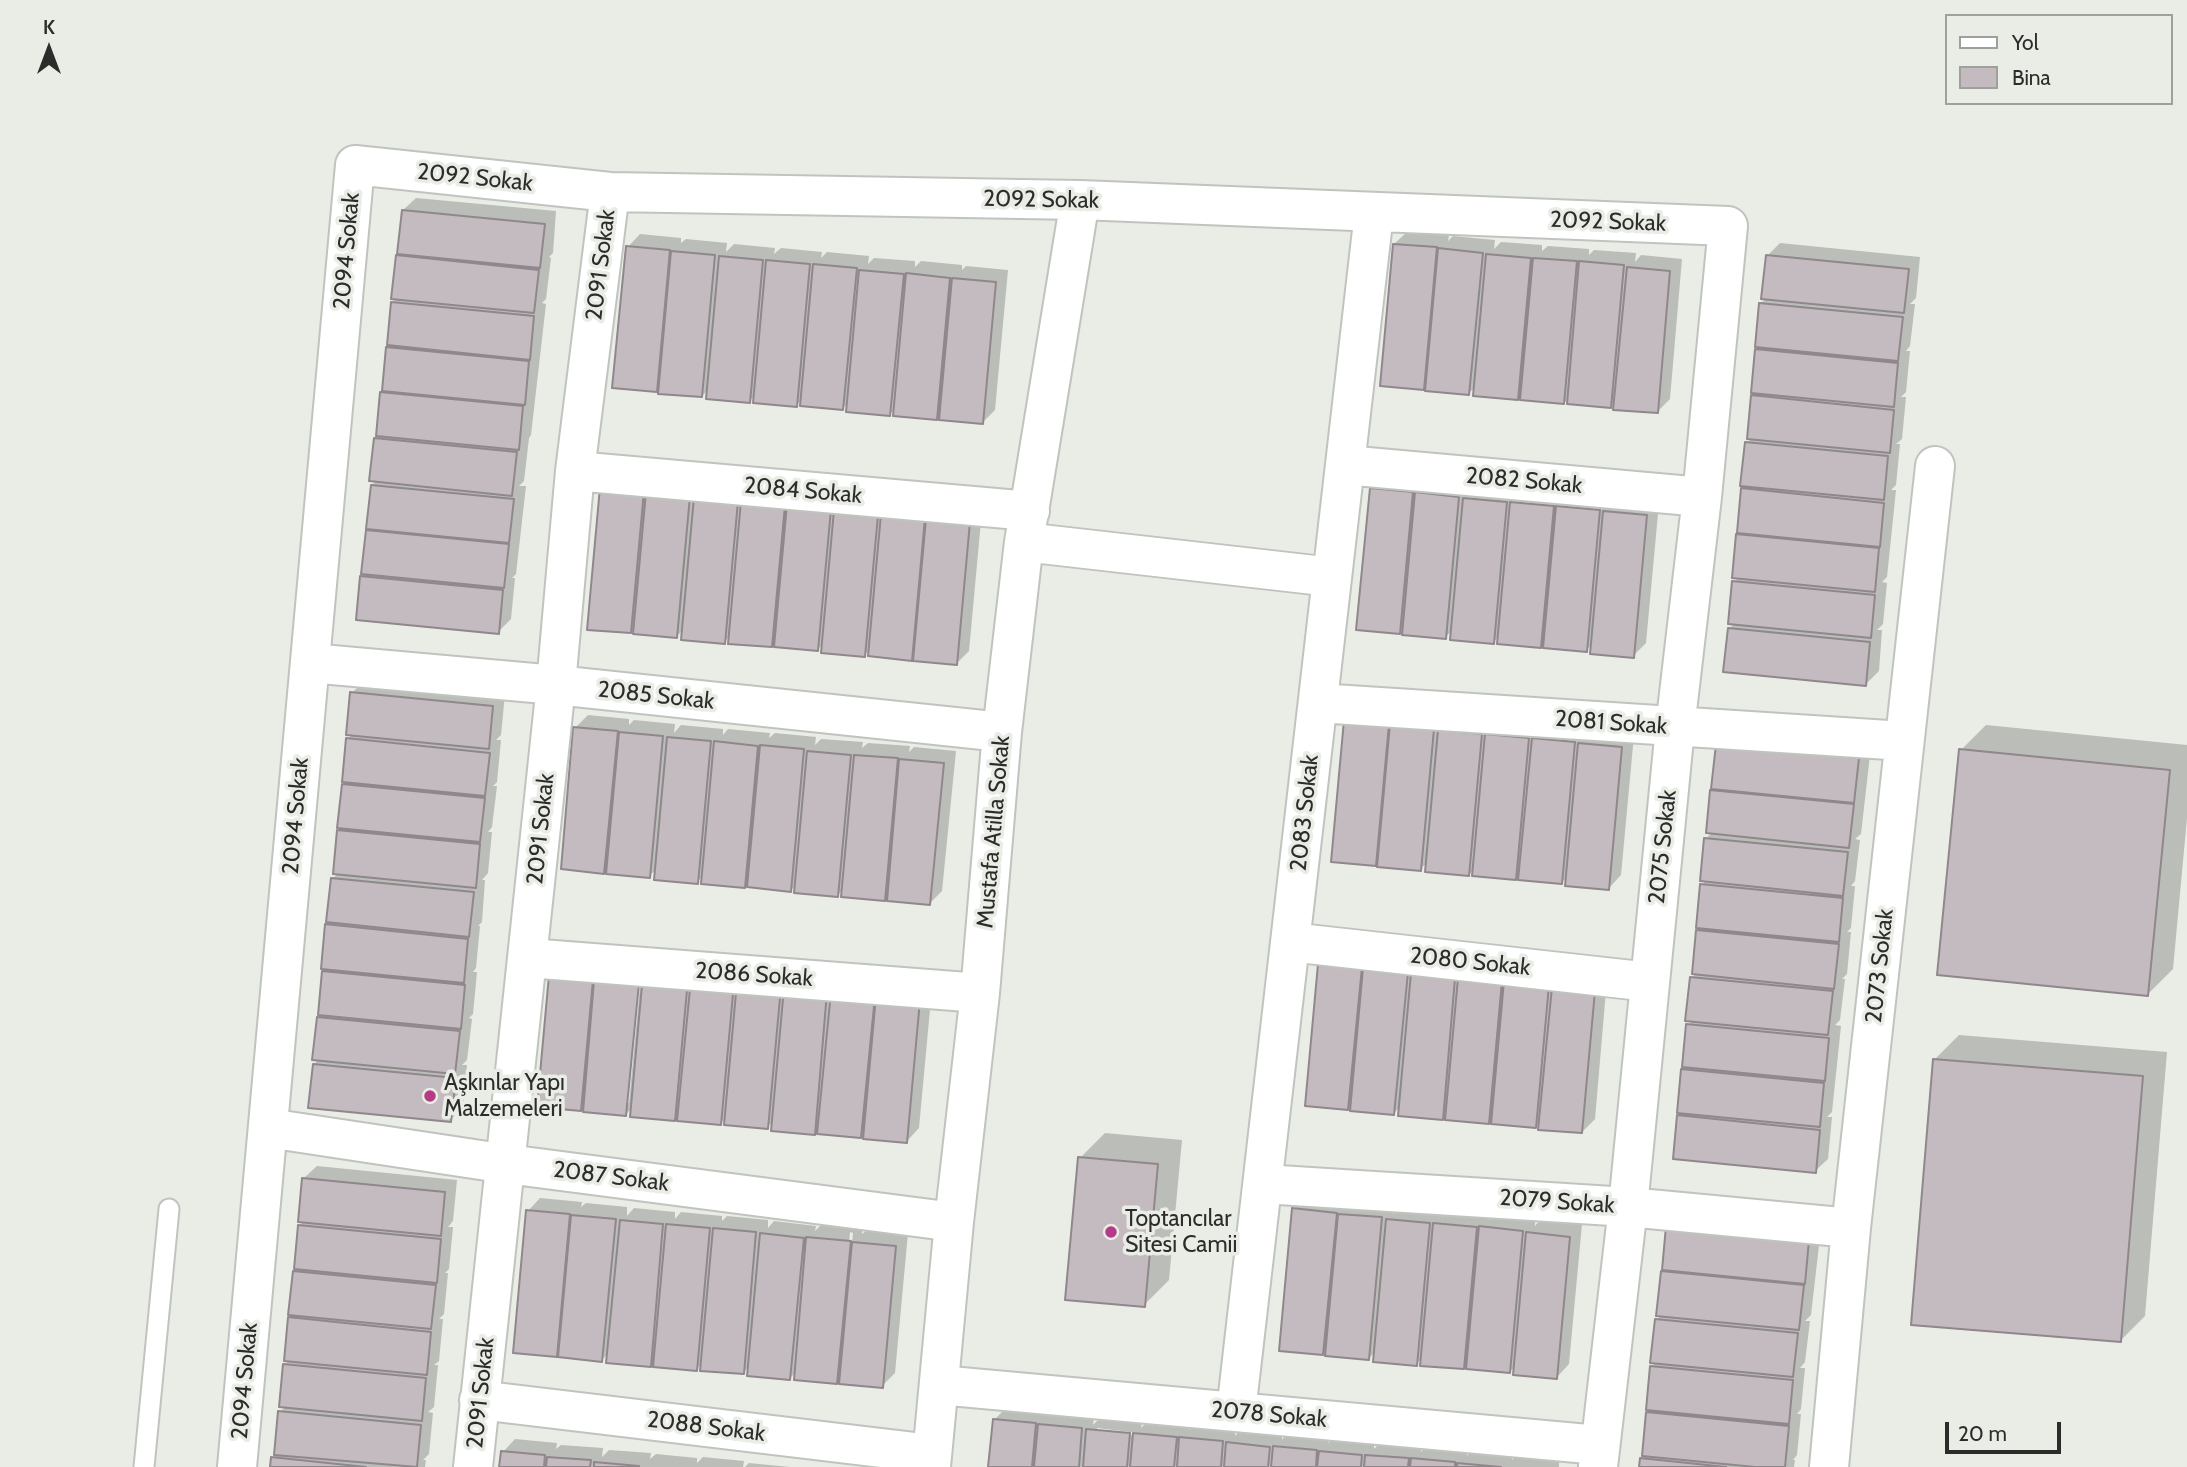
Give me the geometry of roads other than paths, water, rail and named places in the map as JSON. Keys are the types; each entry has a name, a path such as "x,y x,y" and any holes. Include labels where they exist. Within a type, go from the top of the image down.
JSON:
{"street":[{"name":"2092 Sokak","path":"355,165 610,192 1080,200 1728,226"},
{"name":"2094 Sokak","path":"237,1467 355,165"},
{"name":"2091 Sokak","path":"473,1467 556,685 575,471 610,192"},
{"name":"Mustafa Atilla Sokak","path":"932,1461 954,1222 980,993 1002,732 1027,526 1080,200"},
{"name":"2083 Sokak","path":"1236,1412 1374,213"},
{"name":"2075 Sokak","path":"1599,1456 1628,1206 1728,226"},
{"name":"2082 Sokak","path":"1345,465 1702,497"},
{"name":"2073 Sokak","path":"1829,1467 1851,1228 1935,466"},
{"name":"2084 Sokak","path":"575,471 1027,526 1332,577"},
{"name":"2085 Sokak","path":"310,663 556,685 1002,732"},
{"name":"2081 Sokak","path":"1318,703 1905,741"},
{"name":"2080 Sokak","path":"1290,942 1650,982"},
{"name":"2086 Sokak","path":"528,958 980,993"},
{"name":"2087 Sokak","path":"268,1128 506,1164 954,1222"},
{"name":"2079 Sokak","path":"1263,1184 1628,1206 1851,1228"},
{"name":"2078 Sokak","path":"939,1385 1236,1412 1599,1456"},
{"name":"2088 Sokak","path":"479,1400 932,1461"}],"lane":[{"path":"144,1467 169,1209"}],"place":[{"name":"Aşkınlar Yapı Malzemeleri","path":"430,1096"},
{"name":"Toptancılar Sitesi Camii","path":"1111,1232"}]}
